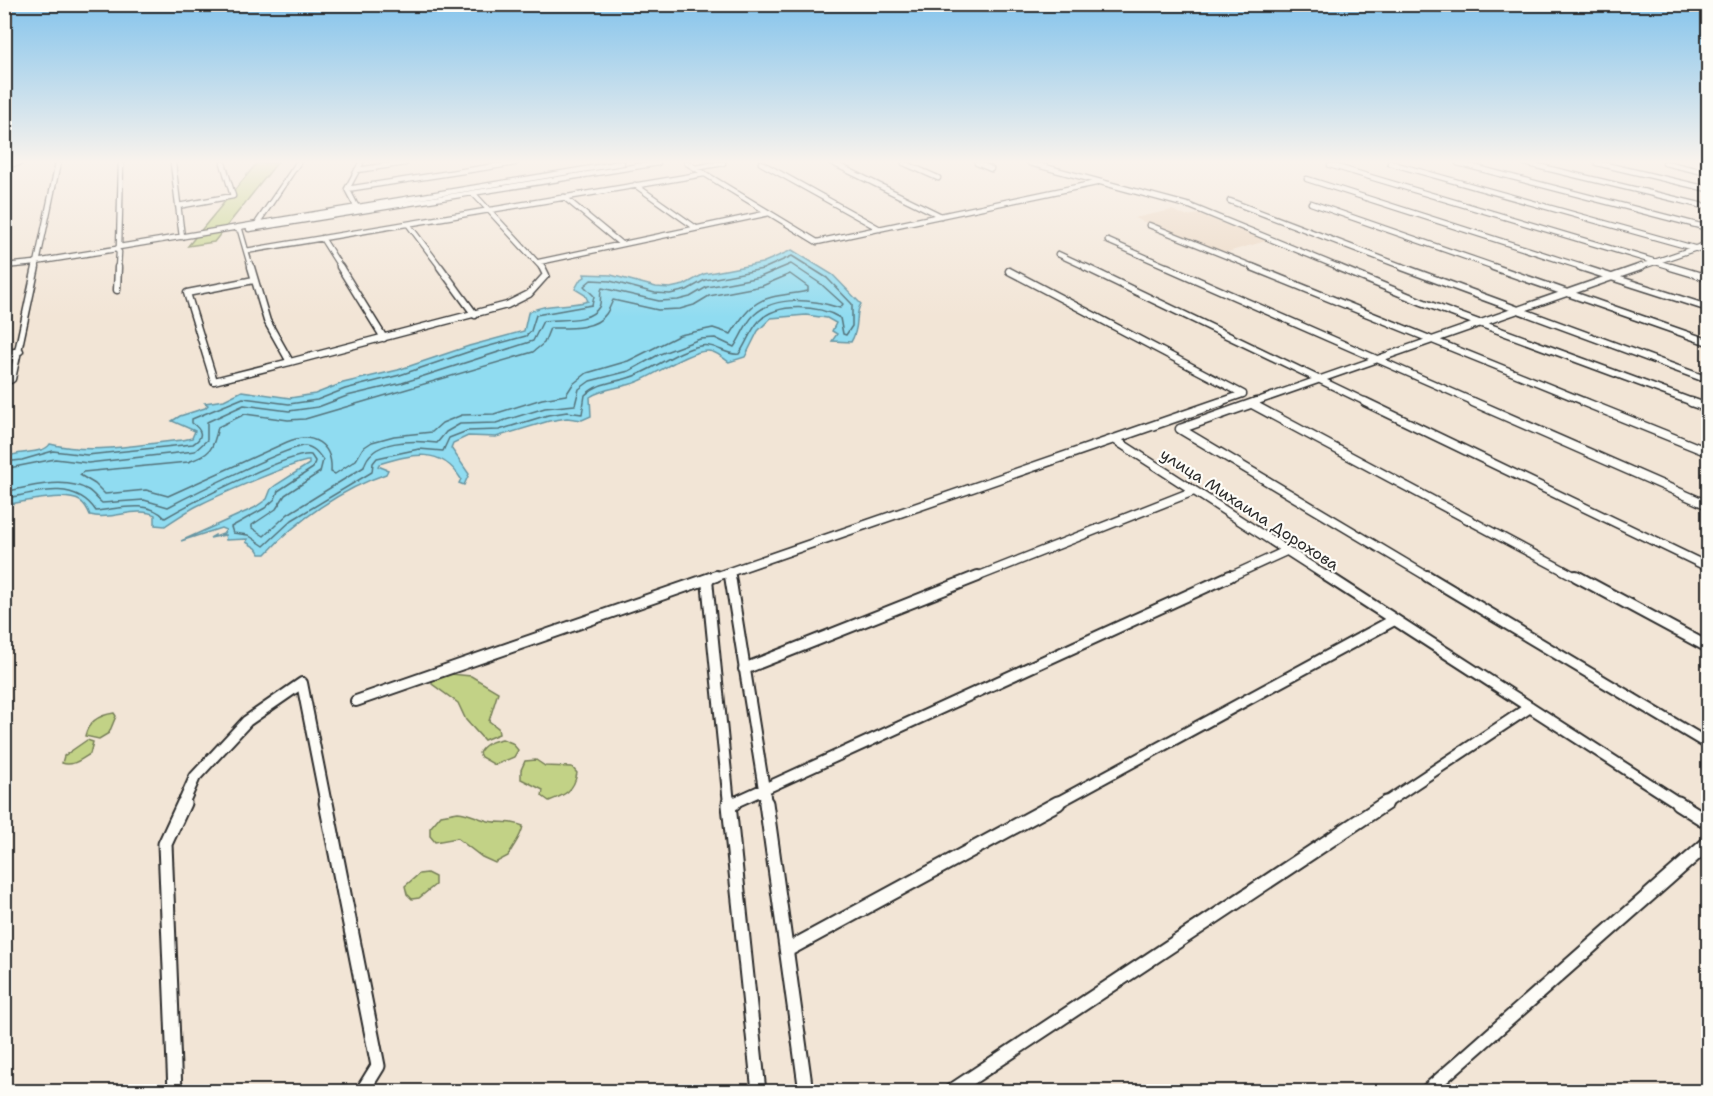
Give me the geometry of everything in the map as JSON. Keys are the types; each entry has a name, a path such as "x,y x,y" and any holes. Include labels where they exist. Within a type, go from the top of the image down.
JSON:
{"street":[{"path":"4,383 12,379 20,351 35,262 46,214"},
{"path":"117,290 119,214"},
{"path":"179,214 182,237"},
{"path":"259,225 266,214"},
{"path":"4,266 238,229 314,214"},
{"path":"259,225 332,214"},
{"path":"246,251 466,214"},
{"path":"254,280 187,293 214,381 475,315 513,303 538,290 546,275 539,262 494,214"},
{"path":"584,214 621,244"},
{"path":"676,214 696,228"},
{"path":"539,262 763,214"},
{"path":"771,214 817,242 950,214"},
{"path":"853,214 880,229"},
{"path":"937,214 941,216"},
{"path":"1210,214 1422,302 1708,408"},
{"path":"1264,214 1515,310 1708,380"},
{"path":"1342,214 1708,342"},
{"path":"1416,214 1708,308"},
{"path":"1495,214 1708,278"},
{"path":"1574,214 1708,252"},
{"path":"1655,214 1708,228"},
{"path":"408,224 475,315"},
{"path":"1149,225 1708,452"},
{"path":"238,229 267,321 290,362"},
{"path":"322,238 384,338"},
{"path":"1108,241 1708,505"},
{"path":"1708,244 1180,429 1708,744"},
{"path":"1058,254 1708,567"},
{"name":"улица Михаила Дорохова","path":"1009,271 1243,394 1114,439"},
{"path":"4,354 20,351"},
{"path":"1252,404 1708,647"},
{"path":"356,701 1114,439"},
{"name":"улица Михаила Дорохова","path":"1114,439 1708,822"},
{"path":"744,669 1194,491"},
{"path":"729,805 1286,551"},
{"path":"729,573 764,789 806,1092"},
{"path":"707,580 759,1092"},
{"path":"786,950 1394,620"},
{"path":"175,1092 165,844 195,777 247,721 302,682 378,1066 362,1092"},
{"path":"950,1092 1530,707"},
{"path":"1426,1092 1708,843"}],"shaded area":[{"path":"1152,214 1186,216 1199,214 1266,241 1224,253 1134,218"}],"green space":[{"path":"214,214 236,214 214,242 188,246"},
{"path":"441,673 471,676 498,692 489,721 498,728 499,734 484,740 466,720 458,703 432,684 432,680"},
{"path":"114,713 116,716 109,733 99,739 85,736 95,720"},
{"path":"502,739 512,743 518,750 514,757 495,765 481,757 479,753 483,747"},
{"path":"87,740 93,742 90,754 73,763 62,763 64,756"},
{"path":"536,760 545,766 572,767 577,773 574,784 564,794 549,801 542,796 543,790 521,779 521,770 525,761"},
{"path":"458,812 490,821 523,826 508,856 495,863 482,857 457,838 435,842 430,836 430,828 441,815"},
{"path":"427,873 435,877 435,885 419,898 412,899 407,894 405,886 419,874"}],"water":[{"path":"792,250 833,275 861,304 856,331 851,342 832,341 837,334 832,331 836,323 827,318 806,315 771,318 758,331 745,357 729,362 714,352 699,352 639,381 595,394 590,397 591,416 582,420 567,418 549,421 496,437 468,436 453,443 451,448 469,474 464,485 459,483 461,479 453,468 435,457 425,455 403,457 379,464 378,466 388,470 386,474 353,488 321,507 292,529 266,554 260,554 256,548 246,542 248,539 226,540 225,535 215,537 226,530 221,528 181,541 254,508 267,499 271,489 309,464 309,461 275,472 209,500 165,526 155,525 155,515 148,513 90,515 80,501 73,498 43,498 5,505 5,458 16,454 42,450 50,444 100,449 192,438 195,431 172,421 205,408 208,405 205,403 224,400 242,391 290,398 315,394 343,383 398,370 469,346 524,331 528,313 542,307 588,301 585,295 575,289 580,280 585,277 584,274 611,275 656,287 670,288 684,285 704,274 762,263"}]}
